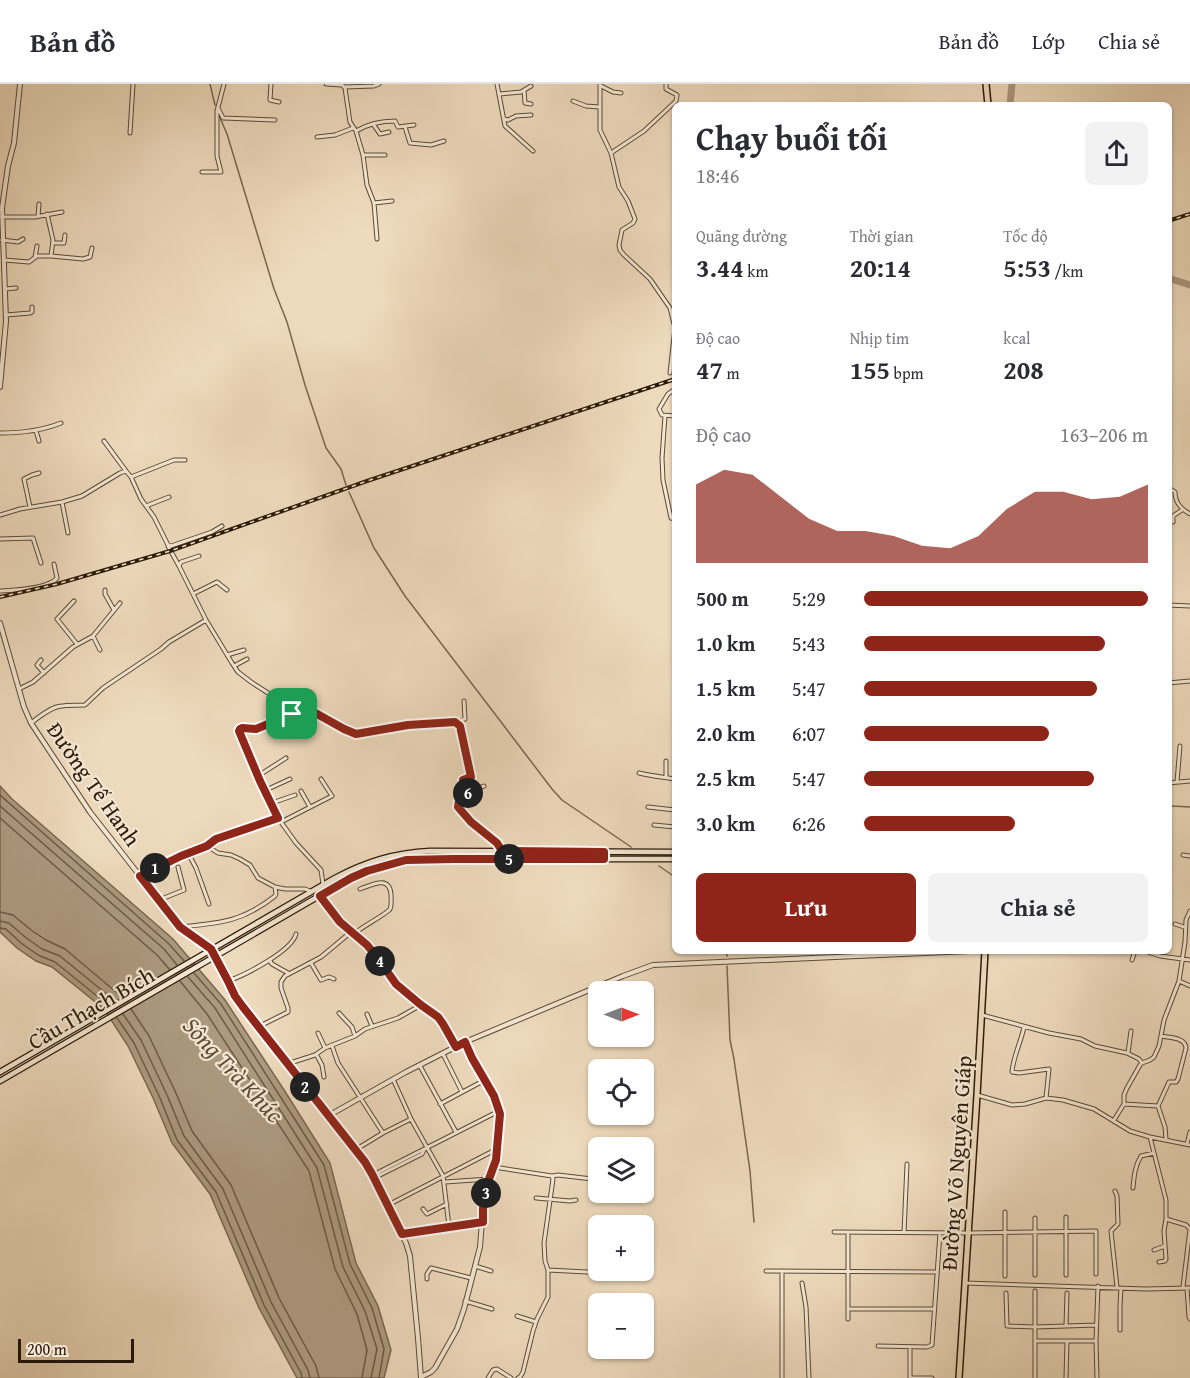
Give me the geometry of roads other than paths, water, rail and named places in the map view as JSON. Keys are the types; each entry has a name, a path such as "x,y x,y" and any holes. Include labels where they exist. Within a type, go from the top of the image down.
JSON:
{"main road":[{"path":"986,84 988,102"},
{"name":"Cầu Thạch Bích","path":"0,1072 323,884 378,859 430,851 672,852"},
{"name":"Cầu Thạch Bích","path":"0,1081 199,964 367,871 406,860 672,860"},
{"name":"Đường Võ Nguyên Giáp","path":"959,1378 985,954"}],"street":[{"path":"0,387 6,315 2,218 8,166 14,143 20,84"},
{"path":"129,133 133,84"},
{"path":"202,172 221,172 217,156 218,108 224,84"},
{"path":"271,84 270,100 279,102"},
{"path":"326,84 345,87 379,84"},
{"path":"497,84 505,126 533,151"},
{"path":"666,84 666,89 677,94 675,102"},
{"path":"621,93 613,92 600,85 600,130 611,153 620,187 635,219 622,230 620,250 650,279 672,307"},
{"path":"500,94 524,90 531,86"},
{"path":"345,87 350,118 363,155 367,184 374,203 377,239"},
{"path":"524,90 525,103 531,105"},
{"path":"573,101 586,106 599,107"},
{"path":"611,153 644,131 672,105"},
{"path":"218,108 223,118 275,120"},
{"path":"504,119 531,115"},
{"path":"317,137 335,135 394,120 397,127 414,125"},
{"path":"373,124 380,134 389,132"},
{"path":"405,127 410,143 431,145 444,141"},
{"path":"363,155 385,155"},
{"path":"374,203 392,201"},
{"path":"38,216 39,204"},
{"path":"2,218 62,212"},
{"path":"47,214 53,243 51,256"},
{"path":"53,243 64,243 65,236"},
{"path":"3,240 18,242 23,239"},
{"path":"35,257 37,246"},
{"path":"4,260 29,262 35,257 51,256 83,260 90,257 92,248"},
{"path":"5,288 16,288"},
{"path":"6,315 31,313 32,307"},
{"path":"670,373 672,355"},
{"path":"672,391 659,409 662,415 672,416"},
{"path":"665,416 663,480 672,519"},
{"path":"0,433 19,434 61,423"},
{"path":"36,431 39,441"},
{"path":"104,441 130,477 154,517 206,620 238,672 279,700 292,714"},
{"path":"130,477 174,460 184,460"},
{"path":"0,515 81,496 126,471"},
{"path":"30,507 24,479 39,473"},
{"path":"1172,490 1182,510 1190,514"},
{"path":"146,506 169,497"},
{"path":"62,502 69,532"},
{"path":"1173,522 1173,516 1182,510"},
{"path":"168,544 171,546 190,540 222,526"},
{"path":"0,539 33,538 41,563"},
{"path":"179,566 179,563 198,556"},
{"path":"0,591 53,583 57,578 54,564"},
{"path":"193,594 216,582 227,590"},
{"path":"105,590 114,610"},
{"path":"74,602 57,619 77,644"},
{"path":"19,689 33,682 77,644 93,636 120,603"},
{"path":"1172,605 1190,606"},
{"path":"31,723 49,708 71,704 85,705 104,688 169,642 206,620"},
{"name":"Đường Tế Hanh","path":"0,623 1,633 31,723 90,812 180,927 211,949"},
{"path":"93,636 100,650"},
{"path":"227,655 244,650"},
{"path":"234,666 248,659"},
{"path":"40,660 37,665 44,673"},
{"path":"1172,683 1190,681"},
{"path":"286,706 294,700"},
{"path":"323,884 321,870 296,843 278,818 258,776 240,729 256,729 292,714 310,710 356,734 408,725 455,722 465,719 464,701"},
{"path":"455,722 460,726 471,777 463,780 468,794"},
{"path":"1177,782 1180,746"},
{"path":"258,776 286,758"},
{"path":"666,761 666,777"},
{"path":"639,773 672,778"},
{"path":"266,790 290,779"},
{"path":"282,822 332,796 321,779"},
{"path":"1172,783 1190,781"},
{"path":"484,786 459,801 458,807 471,822 497,843 502,851"},
{"path":"301,791 310,807"},
{"path":"272,803 295,795"},
{"path":"648,807 672,810"},
{"path":"140,876 207,846 216,839 278,818"},
{"path":"654,825 672,826"},
{"path":"207,846 218,853 240,859 250,866 258,878 275,887 311,891 340,922 367,945 396,984 438,1017 456,1047"},
{"path":"604,852 604,859"},
{"path":"188,853 209,904"},
{"path":"1183,855 1190,856"},
{"path":"159,900 184,890 178,867"},
{"path":"258,1027 288,1012 281,982 288,973 321,957 388,911 391,904 390,890 384,883 360,890"},
{"path":"180,927 213,924 241,917 275,896 275,887"},
{"path":"1114,1120 1124,1104 1125,1092 1142,1062 1154,1056 1164,1020 1179,981 1185,942 1185,920 1190,911"},
{"path":"1175,924 1185,927"},
{"path":"228,981 270,961 293,941 296,934"},
{"path":"1185,942 1190,942"},
{"path":"211,949 235,996 376,1176 410,1256 421,1378 431,1372 443,1354 457,1329 464,1309 480,1247 483,1208 497,1149 499,1111 494,1096 465,1042"},
{"path":"328,1116 465,1042 653,965 902,954"},
{"path":"1132,960 1134,954"},
{"path":"1152,954 1190,960"},
{"path":"270,961 288,973"},
{"path":"311,963 321,980 329,977 334,979"},
{"path":"1179,981 1190,986"},
{"path":"286,1064 316,1054 372,1027 398,1018 421,1005"},
{"path":"339,1013 352,1027 355,1036"},
{"path":"367,1014 372,1027"},
{"path":"982,1015 1049,1033 1072,1036 1095,1046 1127,1053 1142,1062"},
{"path":"1024,1027 1012,1072 1049,1069 1046,1098"},
{"path":"1127,1053 1131,1031"},
{"path":"318,1033 325,1048"},
{"path":"1161,1036 1187,1042 1179,1077 1177,1081 1168,1084 1158,1106 1165,1127 1166,1139"},
{"path":"332,1046 338,1063 383,1133"},
{"path":"316,1054 322,1065 324,1077"},
{"path":"443,1054 462,1092"},
{"path":"420,1066 456,1132"},
{"path":"393,1079 426,1149 444,1176 449,1226"},
{"path":"440,1104 485,1080"},
{"path":"977,1095 1012,1105 1046,1098 1063,1100 1094,1109 1130,1131 1188,1144 1190,1132"},
{"path":"1124,1104 1158,1106"},
{"path":"376,1176 422,1154 426,1149 456,1132 499,1111"},
{"path":"355,1150 411,1119"},
{"path":"1150,1137 1166,1200 1164,1231 1166,1261 1159,1263"},
{"path":"388,1205 497,1149"},
{"path":"1133,1188 1139,1159 1141,1156 1154,1153"},
{"path":"904,1233 907,1164"},
{"path":"494,1167 552,1176 588,1179"},
{"path":"518,1378 523,1372 536,1322 548,1297 548,1270 544,1243 552,1176"},
{"path":"445,1182 489,1179"},
{"path":"1115,1191 1118,1224 1111,1231 1119,1287 1120,1330"},
{"path":"536,1198 576,1200"},
{"path":"423,1209 427,1214 447,1204"},
{"path":"1005,1212 1005,1276"},
{"path":"1066,1217 1066,1275"},
{"path":"1035,1218 1035,1275"},
{"path":"1166,1219 1189,1227 1187,1288 1190,1319"},
{"path":"402,1234 483,1222"},
{"path":"834,1232 1096,1231 1096,1274"},
{"path":"848,1233 848,1319"},
{"path":"878,1346 927,1347 932,1345 940,1233"},
{"path":"1154,1250 1166,1246"},
{"path":"475,1266 491,1271"},
{"path":"427,1279 431,1268 471,1278"},
{"path":"548,1270 588,1272"},
{"path":"766,1270 936,1272"},
{"path":"782,1271 782,1378"},
{"path":"802,1283 806,1307 809,1378"},
{"path":"965,1283 1146,1289 1187,1288"},
{"path":"1097,1378 1098,1286"},
{"path":"1035,1291 1035,1378"},
{"path":"1006,1293 1008,1326 1097,1325"},
{"path":"1066,1326 1067,1293"},
{"path":"465,1301 492,1309"},
{"path":"848,1309 934,1309"},
{"path":"518,1316 536,1322"},
{"path":"1036,1341 1096,1341"},
{"path":"1066,1378 1067,1341"},
{"path":"910,1347 910,1378 932,1378"},
{"path":"488,1378 493,1370 497,1369 511,1378"}],"water":[{"name":"Sông Trà Khúc","path":"0,786 173,939 225,1000 286,1093 330,1163 356,1263 378,1306 391,1350 384,1378 297,1378 259,1308 210,1194 172,1143 128,1046 104,1009 52,967 36,961 0,932"}],"waterway":[{"path":"210,84 215,105"},
{"path":"1010,102 1012,84"},
{"path":"218,113 227,134 326,448 341,469 346,485"},
{"path":"1172,279 1190,285"},
{"path":"349,492 374,548 405,596 552,789 562,800 631,847"},
{"path":"1172,806 1190,807"},
{"path":"659,866 672,875"},
{"path":"727,966 730,1040 750,1171 754,1222"}],"railway":[{"path":"1172,220 1190,214"},
{"path":"0,597 57,584 170,551 367,481 672,380"}]}
